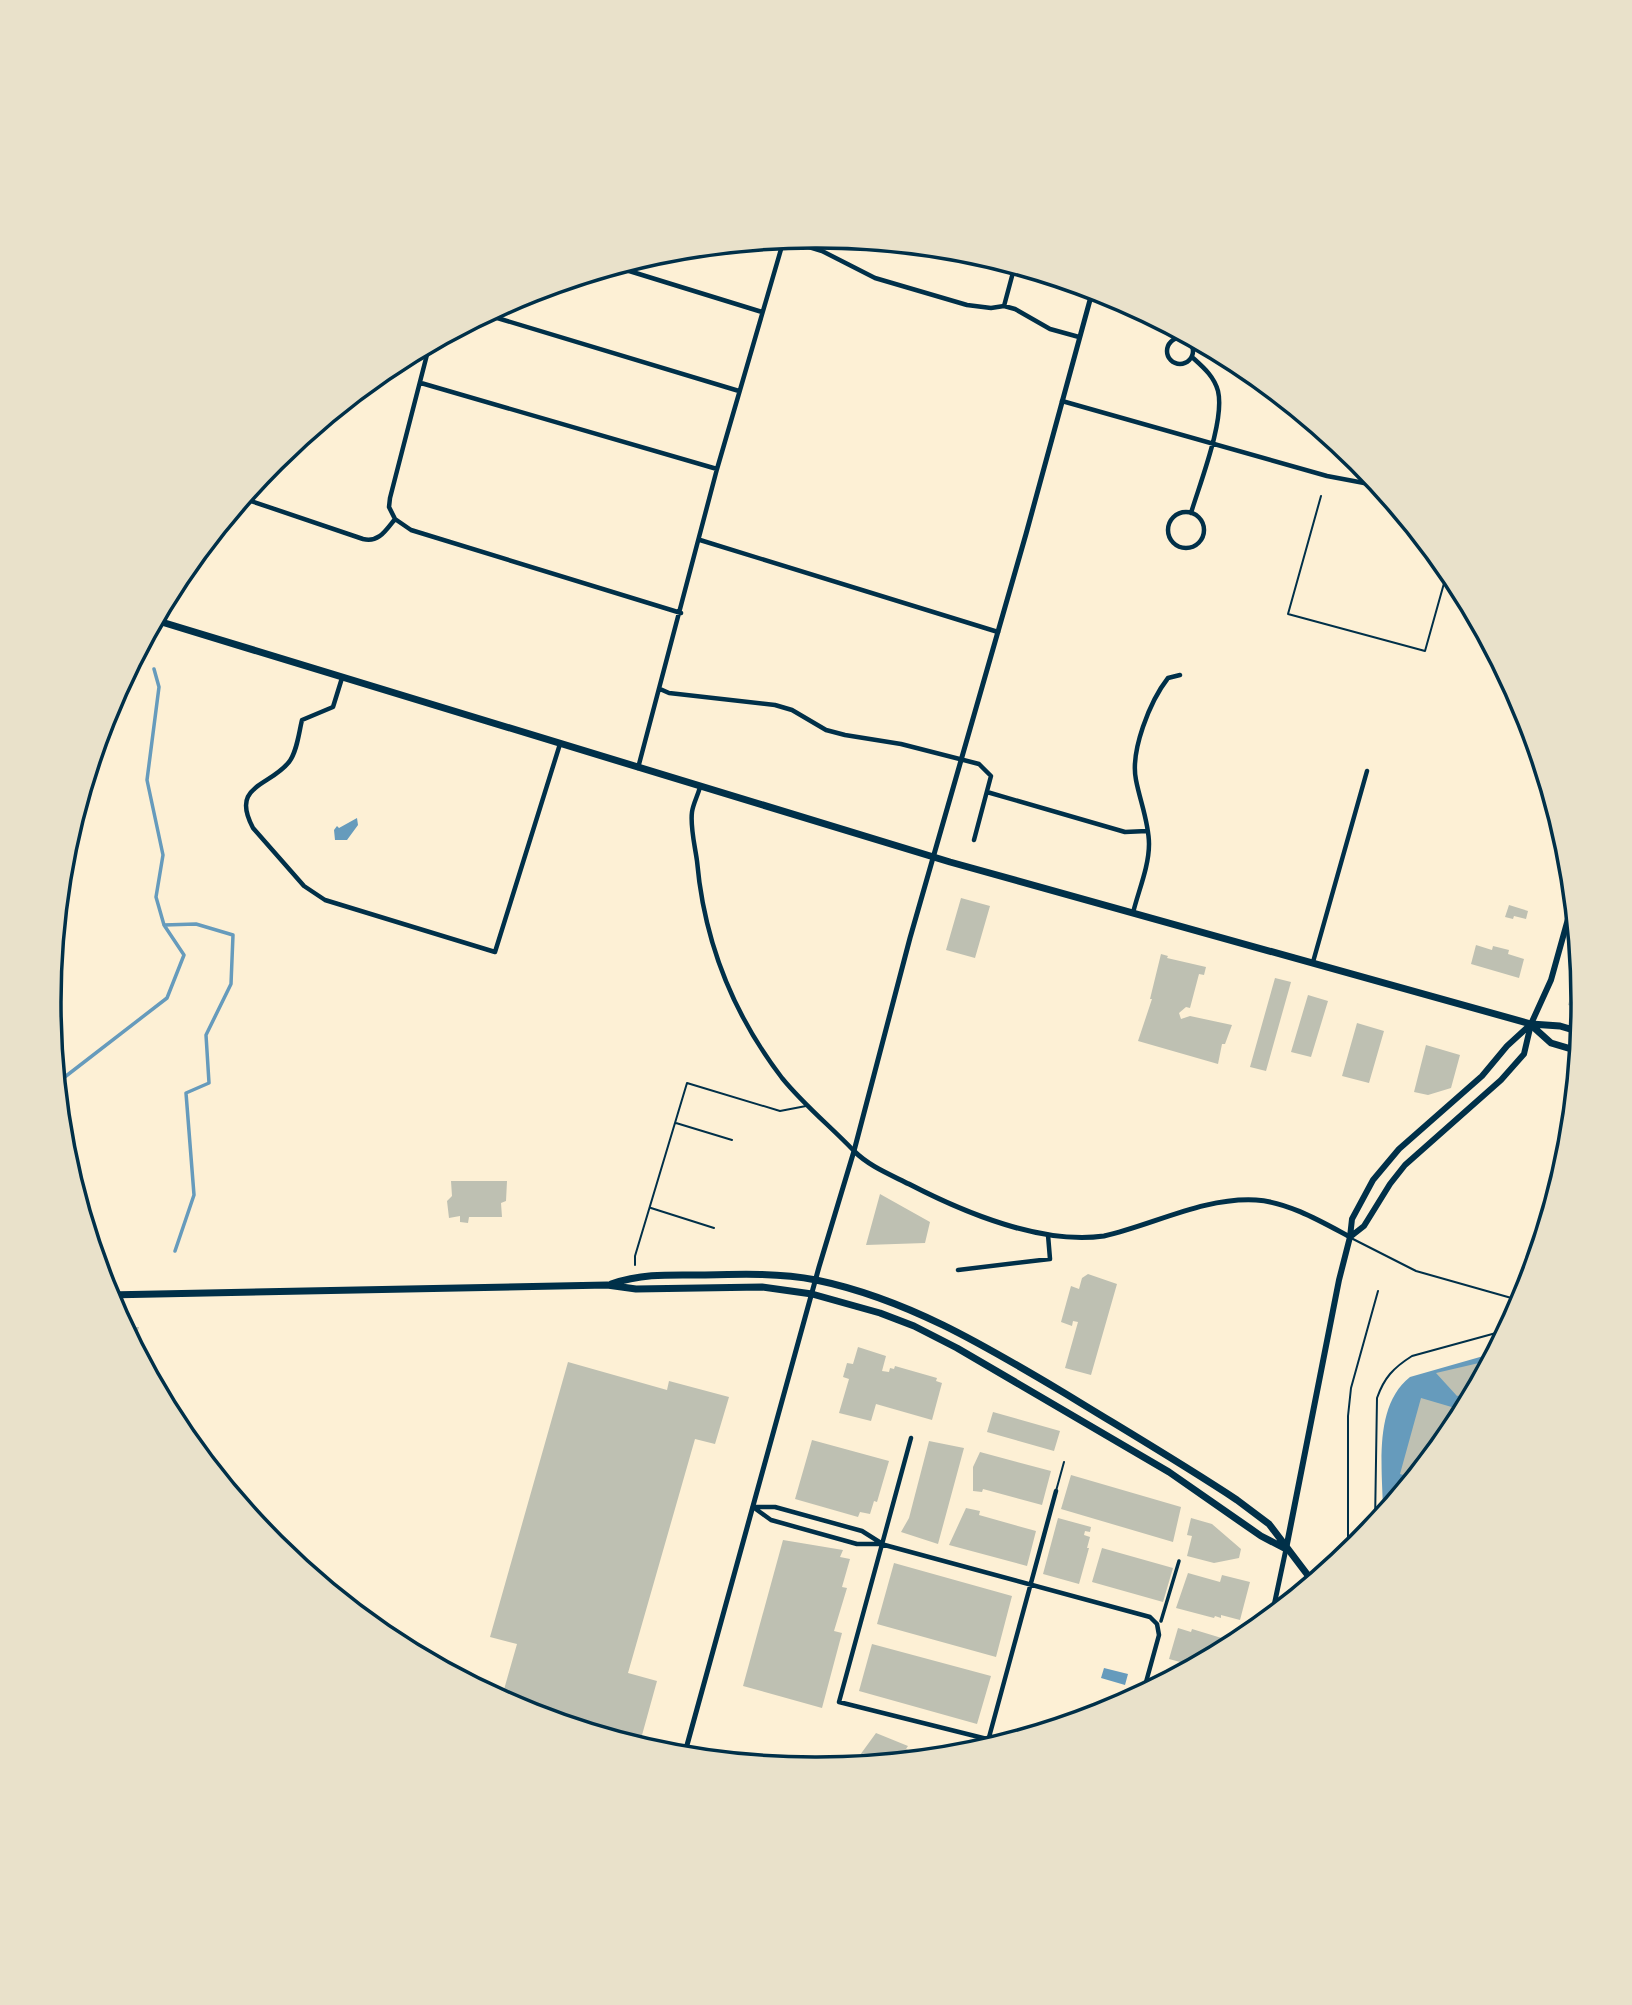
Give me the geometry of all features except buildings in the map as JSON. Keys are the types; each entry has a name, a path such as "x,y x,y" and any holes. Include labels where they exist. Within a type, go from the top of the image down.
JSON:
{"main road":[{"path":"163,623 933,857 1531,1024 1570,1028"},
{"path":"1350,1237 1364,1226 1405,1165 1486,1094 1524,1054 1531,1024 1550,980 1566,925"},
{"path":"1531,1024 1551,1043 1569,1048"},
{"path":"1286,1549 1339,1280 1357,1206 1386,1164 1430,1120 1482,1076 1507,1046 1531,1024"},
{"path":"607,1285 635,1276 758,1275 816,1280 884,1300 931,1318 1005,1357 1237,1500 1269,1524 1307,1575"},
{"path":"121,1295 607,1285 636,1289 762,1287 811,1294 880,1313 938,1338 1169,1472 1261,1536 1286,1549"}],"street":[{"path":"812,248 875,278 967,305 1015,309 1050,329 1079,337"},
{"path":"638,768 717,469 780,249"},
{"path":"629,271 762,312"},
{"path":"1004,306 1013,274"},
{"path":"687,1746 1090,299"},
{"path":"498,318 739,391"},
{"path":"1176,340 1170,343 1168,356 1173,362 1185,363 1192,357 1193,349"},
{"path":"427,356 390,498 389,506 395,519 411,530 681,613"},
{"path":"1191,513 1219,415 1218,389 1207,370 1192,357"},
{"path":"421,383 717,469"},
{"path":"1062,401 1327,476 1363,483"},
{"path":"252,501 369,541 379,537 395,519"},
{"path":"1191,513 1201,520 1202,538 1194,546 1183,548 1172,542 1169,526 1175,516 1191,513"},
{"path":"699,540 999,632"},
{"path":"1133,913 1148,854 1147,831 1135,776 1137,749 1150,708 1159,691 1168,678 1180,675"},
{"path":"342,677 333,707 302,720 290,762 247,796 246,810 253,828 304,886 325,900 495,952 560,744"},
{"path":"660,690 775,705 792,710 826,730 845,736 901,744 979,764 988,770 991,776 974,840"},
{"path":"1312,963 1367,771"},
{"path":"700,787 692,813 700,895 718,963 730,991 768,1057 806,1106 867,1163 955,1207 1048,1235 1087,1238 1104,1236 1220,1203 1256,1200 1294,1210 1350,1237"},
{"path":"987,792 1125,832 1147,831"},
{"path":"958,1270 1050,1259 1048,1235"},
{"path":"911,1438 839,1702 980,1739"},
{"path":"989,1737 1056,1491"},
{"path":"754,1507 771,1520 857,1544 881,1544 1150,1617 1159,1622"},
{"path":"754,1507 775,1507 862,1531 881,1544"},
{"path":"1275,1601 1286,1549"},
{"path":"1146,1681 1159,1635 1159,1622 1179,1561"}],"lane":[{"path":"1321,496 1288,614 1425,651 1444,583"},
{"path":"635,1265 635,1256 687,1083 780,1111 806,1106"},
{"path":"675,1123 732,1140"},
{"path":"650,1207 714,1228"},
{"path":"1350,1237 1416,1271 1510,1298"},
{"path":"1348,1538 1348,1416 1351,1388 1378,1291"},
{"path":"1375,1508 1377,1398 1389,1373 1412,1356 1494,1334"},
{"path":"1056,1491 1064,1462"}],"water":[{"path":"357,818 358,825 347,840 335,840 334,830 337,826 339,828"},
{"path":"1482,1356 1444,1422 1383,1500 1382,1441 1385,1423 1398,1390 1410,1377"},
{"path":"1104,1668 1128,1674 1125,1685 1101,1678"}],"waterway":[{"path":"154,669 159,687 147,780 163,855 156,897 164,925 196,924 233,935 231,984 206,1035 209,1083 186,1093 194,1195 175,1251"},
{"path":"65,1076 167,998 184,955 164,925"}]}
